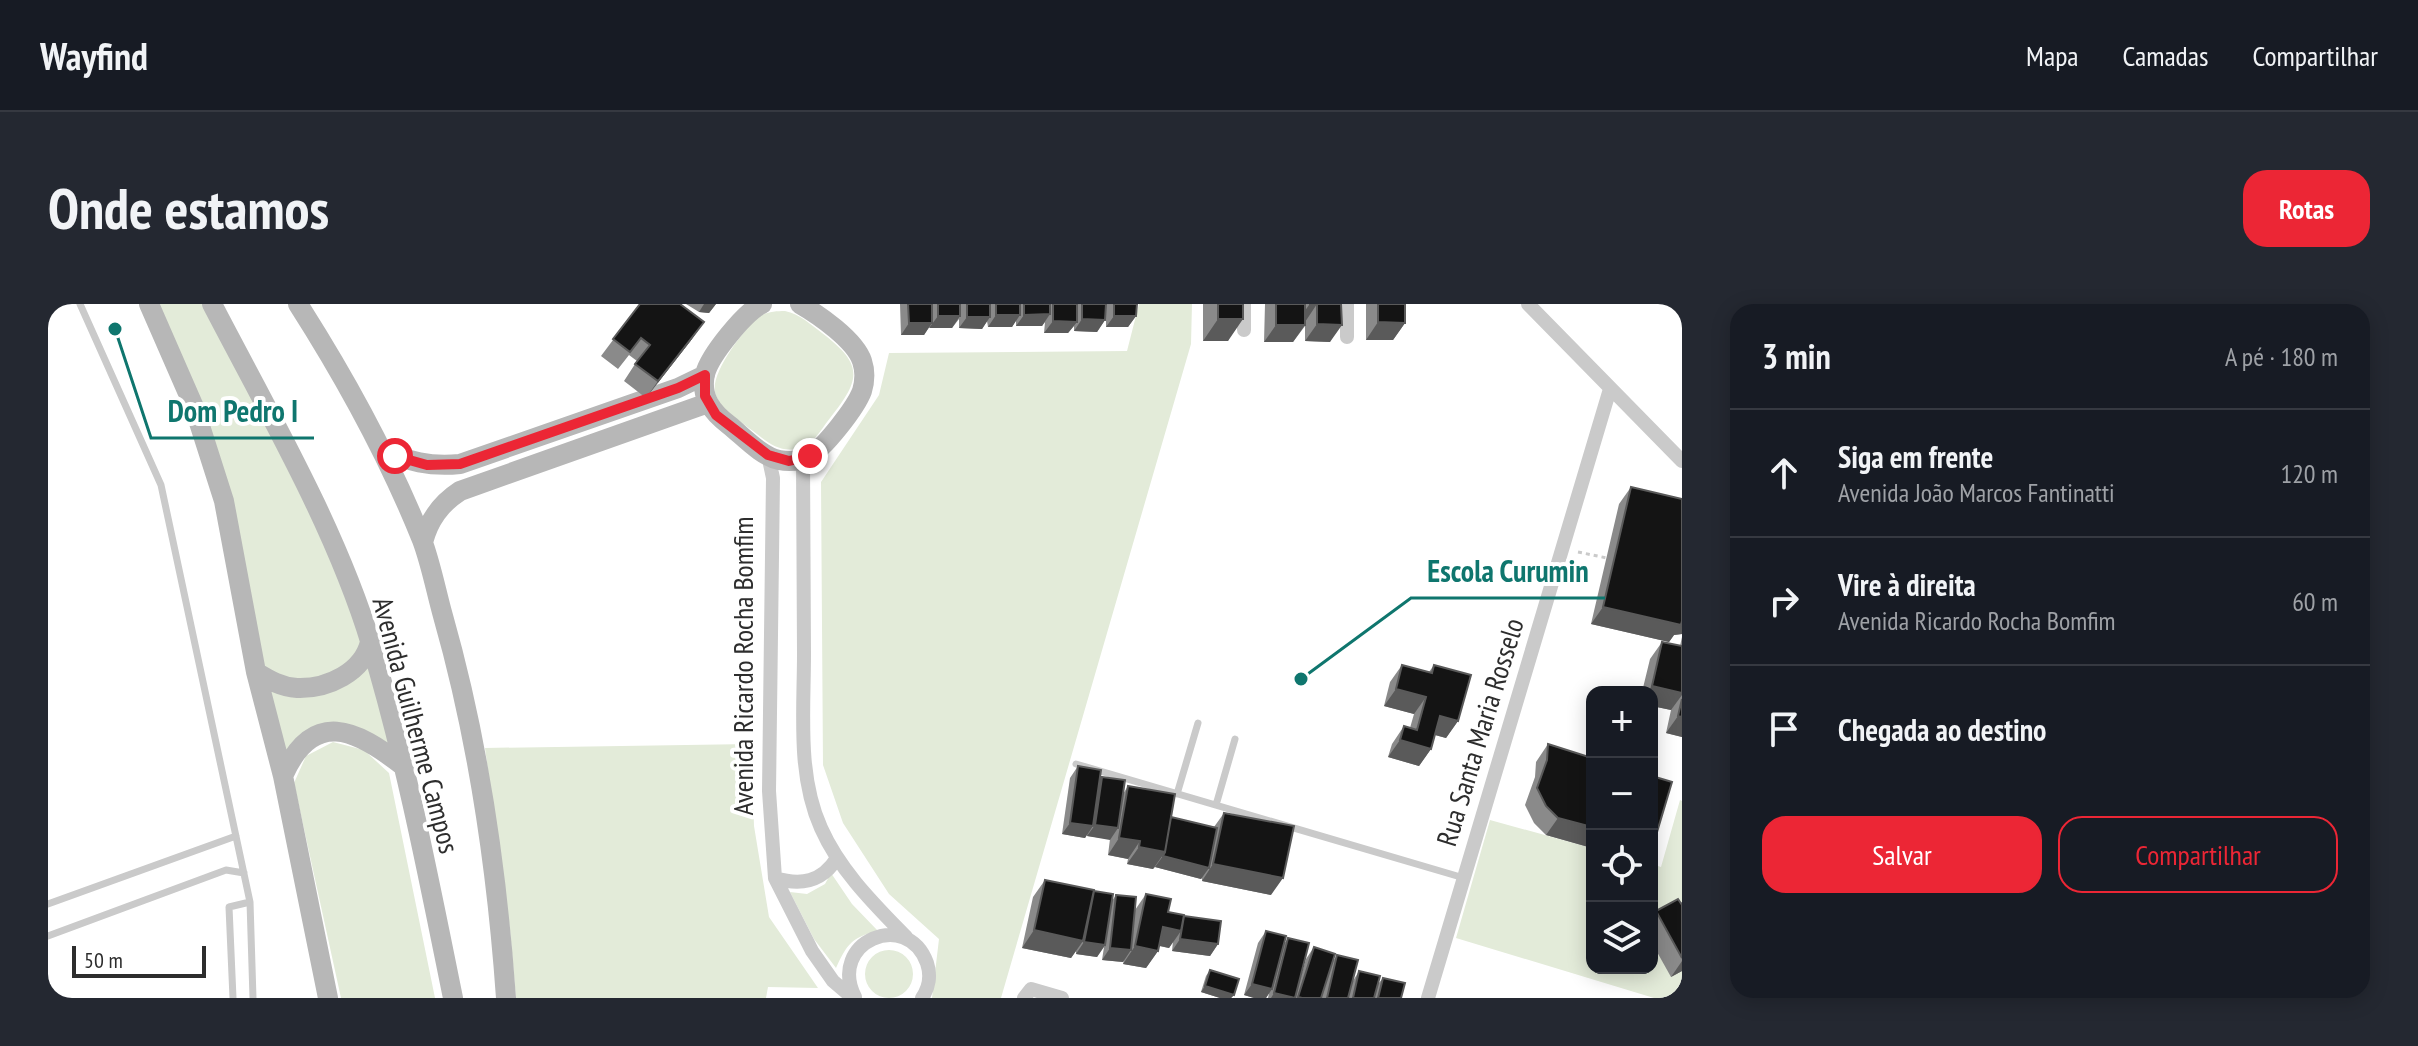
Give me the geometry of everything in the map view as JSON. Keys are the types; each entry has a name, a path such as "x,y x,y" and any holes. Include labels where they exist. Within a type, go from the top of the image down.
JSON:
{"street":[{"path":"149,304 194,407 224,501 256,672 283,776 328,998"},
{"name":"Avenida Guilherme Campos","path":"212,304 302,477 370,642 403,766 453,998"},
{"path":"298,304 324,344 381,448 423,542 453,650 474,746 506,998"},
{"path":"762,304 750,310 710,361 704,389 716,415 768,455 782,460 803,459 822,447 858,400 864,377 855,347 801,304"},
{"path":"1244,304 1244,330"},
{"path":"1347,304 1347,337"},
{"path":"1528,304 1682,461"},
{"path":"381,448 411,462 444,466 460,464 678,388 705,375"},
{"name":"Rua Santa Maria Rosselo","path":"1428,998 1610,389"},
{"path":"423,542 439,508 460,491 708,403"},
{"name":"Avenida Ricardo Rocha Bomfim","path":"768,455 773,478 769,791 775,878 812,951 833,981 855,998"},
{"path":"803,459 805,759 812,801 821,828 837,858 865,895 923,952 930,971 927,992 922,998"},
{"path":"256,672 273,682 298,688 326,683 351,673 366,658 370,642"},
{"path":"283,776 293,755 306,739 334,732 357,734 403,766"},
{"path":"775,878 789,883 812,881 831,867 837,858"},
{"name":"Avenida Ricardo Rocha Bomfim","path":"855,998 849,985 849,966 857,950 871,938 889,934 907,938"},
{"path":"1028,993 1062,998"}],"lane":[{"path":"80,304 161,485 250,902 253,998"},
{"path":"1177,794 1198,723"},
{"path":"1216,805 1235,739"},
{"path":"1076,764 1464,878"},
{"path":"48,904 236,836"},
{"path":"48,936 226,870 244,873"},
{"path":"233,998 229,907 250,902"}],"path":[{"path":"1562,549 1607,558"}],"green space":[{"path":"155,304 206,304 329,551 364,647 349,666 323,678 296,682 259,666 238,556"},
{"path":"1139,304 1192,304 1191,344 1001,998 932,998 939,939 889,894 843,823 823,765 821,482 879,395 889,353 1127,351"},
{"path":"785,311 805,320 836,345 852,365 853,375 846,396 818,435 801,448 790,449 773,445 736,419 721,404 715,392 723,364 750,325 762,315"},
{"path":"370,663 394,751 360,729 285,758 264,685 296,694"},
{"path":"333,742 364,750 389,773 435,998 341,998 294,783 306,756"},
{"path":"751,744 754,826 769,917 818,988 768,987 766,998 516,998 510,930 485,748"},
{"path":"1680,800 1682,998 1654,998 1456,938 1490,820 1586,846 1586,974 1658,974 1658,866 1661,867"},
{"path":"831,873 852,904 878,931 851,943 836,968 814,939 790,892 807,894 825,884"},
{"path":"889,950 906,957 913,974 906,991 889,998 872,991 865,974 872,957"}],"building":[{"path":"640,304 680,304 704,322 658,381 635,364 650,345 641,338 630,352 613,339"},
{"path":"908,304 932,304 932,323 909,323"},
{"path":"938,304 960,304 960,316 938,316"},
{"path":"967,304 990,304 990,317 967,317"},
{"path":"996,304 1020,304 1020,315 996,315"},
{"path":"1024,304 1050,304 1050,314 1024,315"},
{"path":"1053,304 1077,304 1077,322 1053,321"},
{"path":"1082,304 1106,304 1105,320 1082,319"},
{"path":"1114,304 1137,304 1136,316 1114,316"},
{"path":"1218,304 1243,304 1243,319 1218,319"},
{"path":"1276,304 1305,304 1305,325 1276,325"},
{"path":"1317,304 1341,304 1342,325 1317,324"},
{"path":"1378,304 1405,304 1405,323 1378,322"},
{"path":"1631,487 1682,499 1681,625 1603,607"},
{"path":"1662,642 1682,646 1682,693 1652,686"},
{"path":"1402,665 1432,673 1434,665 1471,675 1458,721 1440,716 1431,749 1400,740 1404,726 1417,730 1426,697 1396,689"},
{"path":"1548,744 1586,756 1586,825 1558,818 1546,806 1537,788 1547,760"},
{"path":"1078,766 1101,770 1093,826 1070,823"},
{"path":"1102,777 1125,780 1118,828 1095,825"},
{"path":"1658,778 1672,782 1658,829"},
{"path":"1128,786 1175,794 1165,852 1139,847 1140,841 1119,838"},
{"path":"1224,813 1294,826 1283,878 1213,864"},
{"path":"1171,817 1217,828 1209,868 1163,856"},
{"path":"1045,880 1094,890 1083,941 1034,930"},
{"path":"1094,891 1113,894 1105,945 1084,942"},
{"path":"1146,894 1171,899 1168,912 1184,915 1181,931 1163,927 1158,951 1135,946"},
{"path":"1116,895 1136,897 1131,950 1110,948"},
{"path":"1678,899 1682,905 1682,958 1658,915 1658,910"},
{"path":"1184,916 1221,921 1218,944 1180,939"},
{"path":"1266,931 1286,936 1272,989 1252,984"},
{"path":"1288,938 1309,943 1295,998 1274,993"},
{"path":"1314,947 1335,954 1321,998 1298,997"},
{"path":"1337,955 1358,960 1348,998 1327,998"},
{"path":"1210,970 1239,979 1234,995 1205,986"},
{"path":"1359,971 1380,976 1374,998 1353,998"},
{"path":"1383,978 1405,983 1401,998 1378,998"}],"place":[{"name":"Dom Pedro I","path":"115,329"},
{"name":"Escola Curumin","path":"1301,679"}],"route":[{"path":"395,456 427,465 460,464 692,383 705,375 705,396 716,415 775,459 789,461 810,456"}]}
